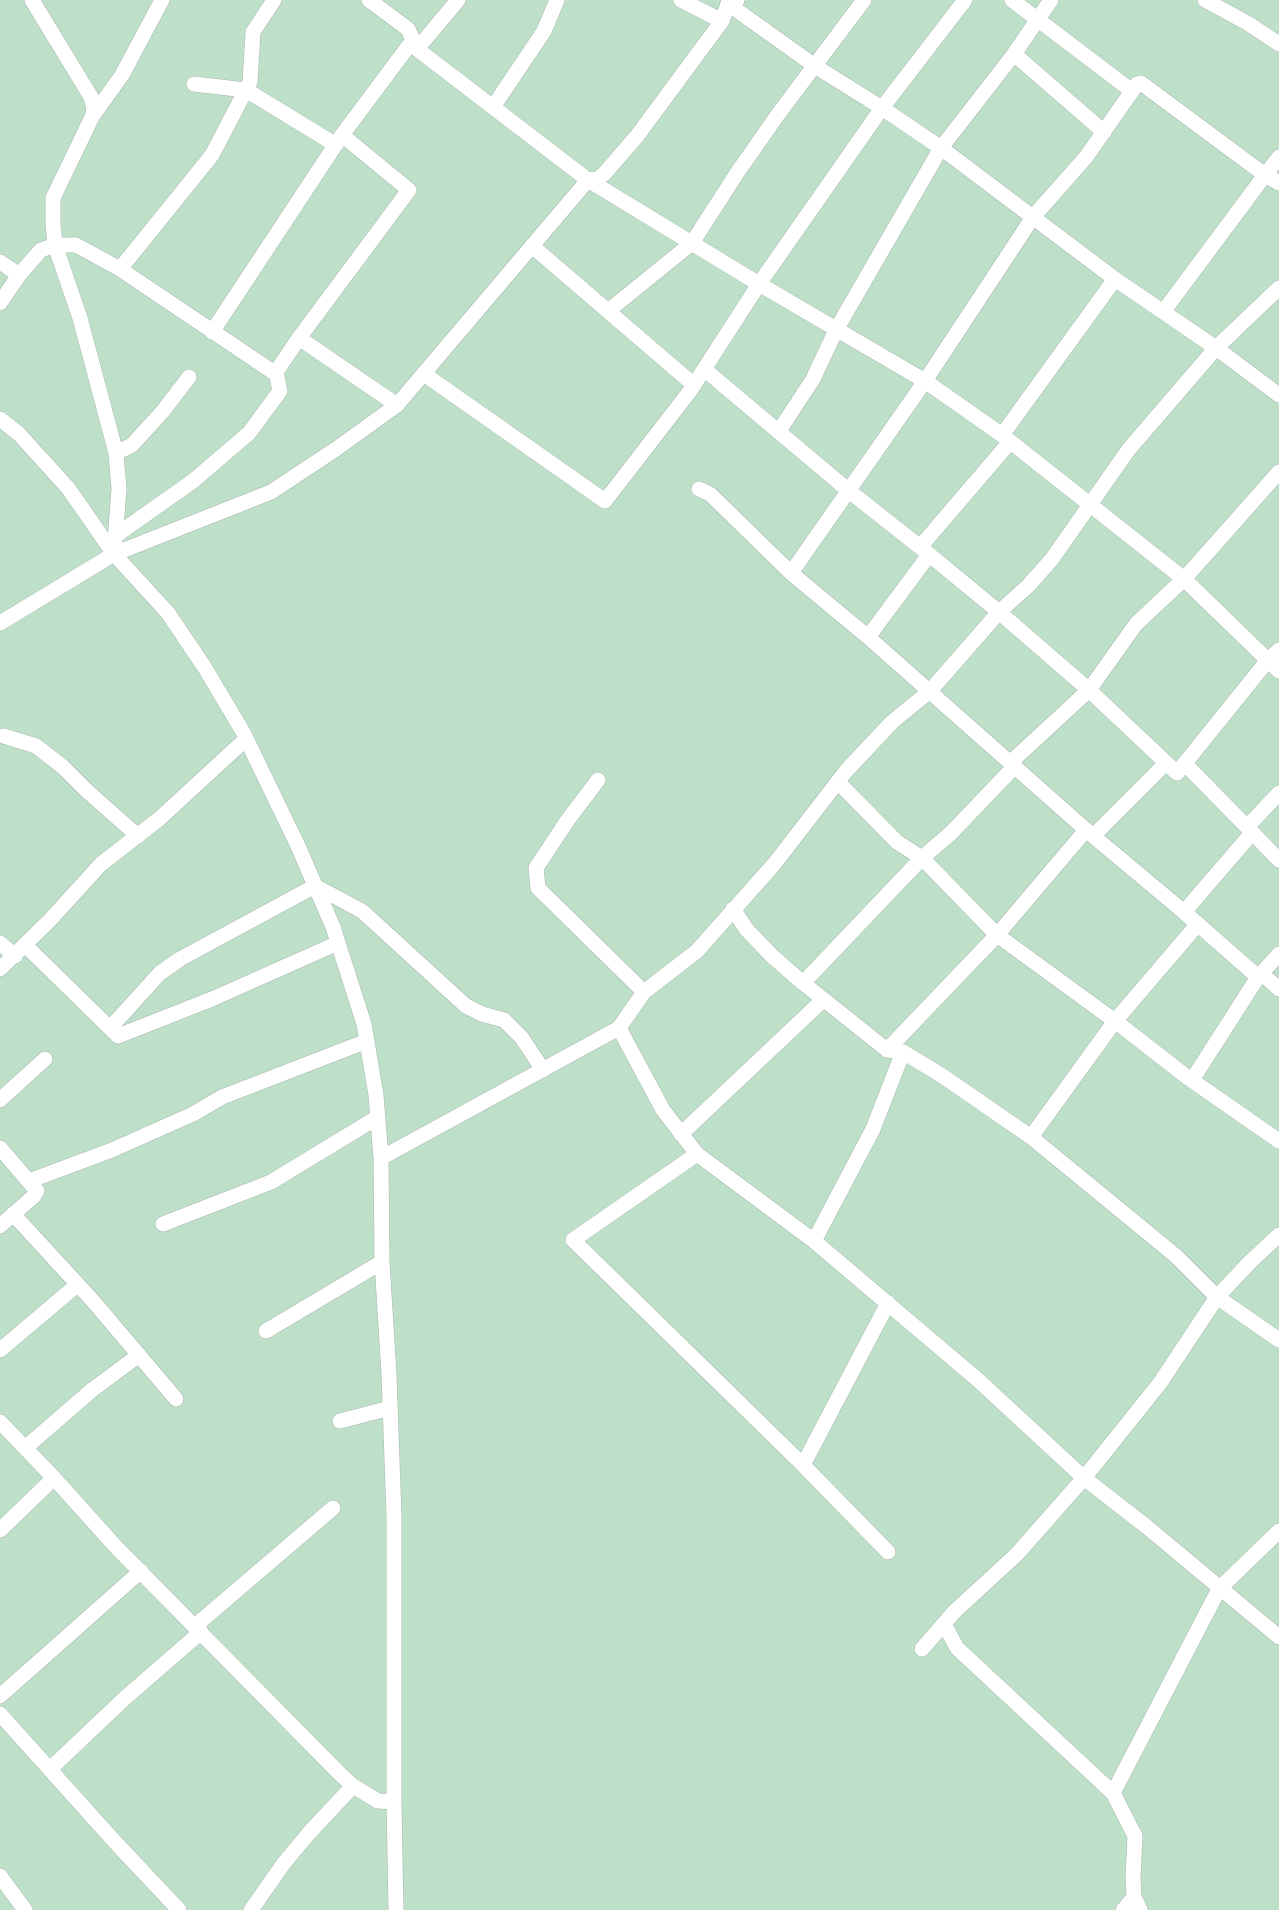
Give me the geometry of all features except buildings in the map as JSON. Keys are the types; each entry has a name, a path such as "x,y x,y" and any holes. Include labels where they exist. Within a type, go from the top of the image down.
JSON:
{"street":[{"path":"32,0 91,97 94,109 92,118"},
{"path":"114,554 119,489 116,453 80,318 55,245 53,198 92,118 122,75 162,0"},
{"path":"120,269 212,155 250,82 253,32 274,0"},
{"path":"369,0 408,29 415,44 588,180 836,330 925,380 1006,439 1184,579 1273,655 1279,671"},
{"path":"212,332 339,140 415,44 458,0"},
{"path":"493,107 544,31 557,0"},
{"path":"681,0 722,20"},
{"path":"608,311 692,243 736,173 864,0"},
{"path":"424,374 606,501 694,385 759,284 882,108 965,0"},
{"path":"1012,0 1132,91"},
{"path":"779,431 814,379 836,330 941,148 1014,54 1051,0"},
{"path":"1205,0 1250,24 1279,44"},
{"path":"0,623 114,554 271,492 336,449 397,405 588,180 597,179 604,174 637,136 722,20 732,2 815,66 941,148 1115,279 1216,348 1279,395"},
{"path":"1014,54 1104,132"},
{"path":"115,536 193,481 249,433 280,391 276,372 409,190 339,140 246,90 194,84"},
{"path":"792,573 925,380 1033,217 1086,157 1137,84 1141,84 1279,184"},
{"path":"1163,312 1279,157"},
{"path":"0,303 41,250 55,245 76,245 120,269 212,332 273,372 276,372"},
{"path":"532,246 694,385"},
{"path":"0,262 19,276"},
{"path":"868,638 925,551 1006,439 1115,279"},
{"path":"381,1158 618,1028 644,992 697,951 775,863 838,782 892,722 930,691 999,612 1028,586 1052,559 1091,506 1129,449 1216,348 1279,288"},
{"path":"299,338 397,405"},
{"path":"704,369 849,491 999,612 1089,690 1177,773 1273,655"},
{"path":"116,453 132,445 163,411 189,377"},
{"path":"0,419 18,434 68,488 114,554 168,613 205,668 246,739 298,846 338,943 364,1024 378,1117 381,1158 382,1262 390,1408 394,1536 396,1910"},
{"path":"803,983 922,858 951,833 1013,764 1089,690 1136,624 1184,579 1279,472"},
{"path":"699,489 710,494 792,573 930,691 1090,833 1279,989"},
{"path":"4,736 36,746 64,767 86,791 138,836"},
{"path":"0,969 20,951 101,864 159,819 246,739"},
{"path":"887,1050 997,935 1090,833 1166,763"},
{"path":"1185,764 1279,860"},
{"path":"598,780 567,821 536,868 538,888 644,992"},
{"path":"838,782 897,842 922,858 997,935 1192,1080 1279,1141"},
{"path":"1184,912 1279,793"},
{"path":"110,1028 160,973 180,959 315,886"},
{"path":"315,886 362,911 466,1006 482,1014 504,1020 522,1038 543,1070"},
{"path":"733,909 747,930 772,956 823,1000 887,1050 903,1052 941,1075 1031,1137 1176,1256 1217,1296 1279,1340"},
{"path":"1031,1137 1115,1021 1198,924"},
{"path":"0,943 20,951 118,1036 212,999 338,943"},
{"path":"1192,1080 1260,975 1279,954"},
{"path":"681,1134 823,1000"},
{"path":"618,1028 663,1110 696,1154 814,1241 978,1380 1084,1478 1147,1526 1279,1637"},
{"path":"29,1181 112,1150 193,1114 222,1097 367,1041"},
{"path":"814,1241 873,1129 903,1052"},
{"path":"0,1100 45,1059"},
{"path":"163,1224 271,1182 378,1117"},
{"path":"0,1148 37,1191 34,1196 0,1226"},
{"path":"696,1154 573,1240 803,1465 888,1552"},
{"path":"13,1214 77,1284 176,1399"},
{"path":"922,1649 954,1612 1017,1554 1084,1478 1160,1383 1217,1296 1279,1235"},
{"path":"266,1331 382,1262"},
{"path":"0,1350 77,1284"},
{"path":"803,1465 888,1303"},
{"path":"25,1448 92,1390 139,1355"},
{"path":"340,1421 390,1408"},
{"path":"0,1422 141,1571 353,1786 378,1801 394,1802"},
{"path":"0,1530 54,1478"},
{"path":"50,1769 198,1629 332,1508"},
{"path":"1113,1793 1220,1589 1279,1531"},
{"path":"0,1696 141,1571"},
{"path":"944,1624 957,1648 1113,1793 1135,1836 1133,1878 1137,1903 1123,1910"},
{"path":"0,1714 114,1842 178,1910"},
{"path":"251,1910 303,1841 353,1786"},
{"path":"0,1876 25,1910"}],"green space":[{"path":"0,0 1279,0 1279,1910 0,1910"}]}
